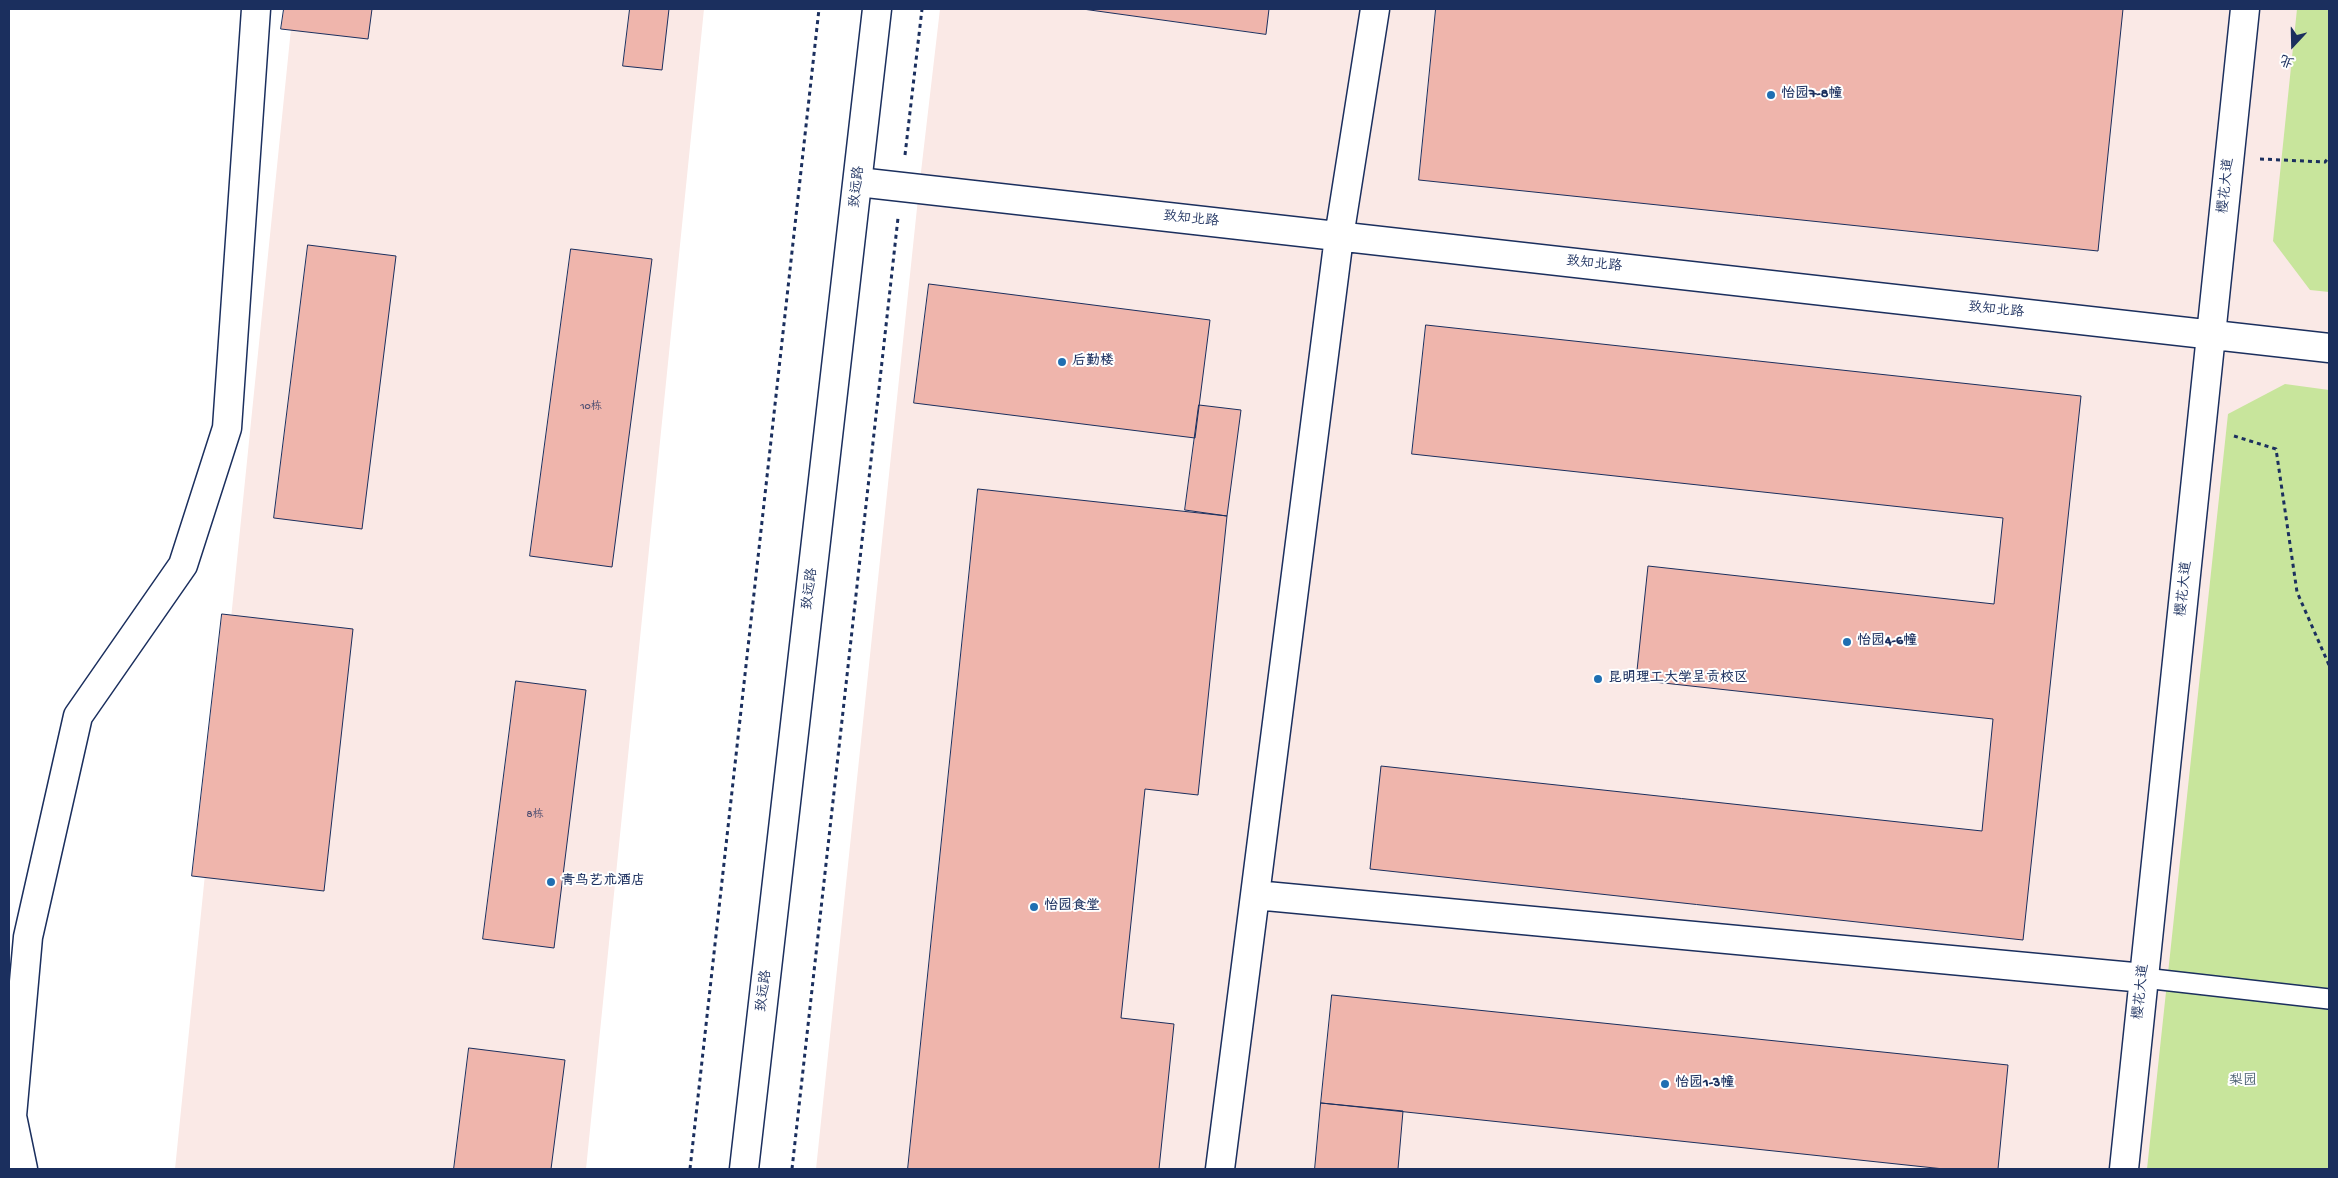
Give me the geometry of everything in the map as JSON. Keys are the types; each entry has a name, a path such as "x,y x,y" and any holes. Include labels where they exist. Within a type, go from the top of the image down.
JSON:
{"street":[{"path":"23,1169 12,1116 16,983 78,716 183,565 227,428 256,9"},
{"name":"致远路","path":"744,1169 877,9"},
{"path":"1220,1169 1339,237 1375,9"},
{"name":"樱花大道","path":"2124,1169 2245,9"},
{"name":"致知北路","path":"858,182 2329,348"},
{"path":"1255,895 2144,978"}],"lane":[{"path":"2144,978 2329,999"}],"path":[{"path":"690,1169 819,9"},
{"path":"792,1169 922,9"},
{"path":"2230,158 2325,162 2329,157"},
{"path":"2202,426 2276,449 2297,592 2329,665"}],"shaded area":[{"path":"293,9 704,9 586,1169 175,1169"},
{"name":"昆明理工大学呈贡校区","path":"940,9 2329,9 2329,1169 816,1169 919,189"}],"green space":[{"path":"2297,9 2329,9 2329,292 2310,290 2273,241"},
{"name":"梨园","path":"2285,384 2329,390 2329,1169 2147,1169 2228,414"}],"building":[{"path":"284,9 372,9 368,39 281,29"},
{"path":"630,9 669,9 662,70 623,66"},
{"path":"1083,9 1269,9 1266,34"},
{"name":"怡园7-8幢","path":"1436,9 2123,9 2098,251 1419,180"},
{"path":"308,245 396,256 362,529 274,518"},
{"path":"571,249 652,259 612,567 530,556"},
{"name":"后勤楼","path":"929,284 1210,320 1195,438 914,403"},
{"name":"怡园4-6幢","path":"1426,325 2081,396 2023,940 1370,869 1381,766 1982,831 1993,719 1636,680 1648,566 1994,604 2003,518 1412,454"},
{"path":"1199,405 1241,410 1227,516 1185,510"},
{"name":"怡园食堂","path":"978,489 1227,516 1198,795 1145,789 1121,1018 1174,1024 1159,1169 908,1169"},
{"path":"222,614 353,629 324,891 192,876"},
{"path":"516,681 586,690 554,948 483,939"},
{"name":"怡园1-3幢","path":"1332,995 2008,1065 1998,1169 1944,1169 1321,1103"},
{"path":"469,1048 565,1060 551,1169 454,1169"},
{"path":"1321,1103 1403,1111 1398,1169 1315,1169"}],"place":[{"name":"怡园7-8幢","path":"1771,95"},
{"name":"后勤楼","path":"1062,362"},
{"name":"怡园4-6幢","path":"1847,642"},
{"name":"昆明理工大学呈贡校区","path":"1598,679"},
{"name":"青鸟艺术酒店","path":"551,882"},
{"name":"怡园食堂","path":"1034,907"},
{"name":"怡园1-3幢","path":"1665,1084"}]}
